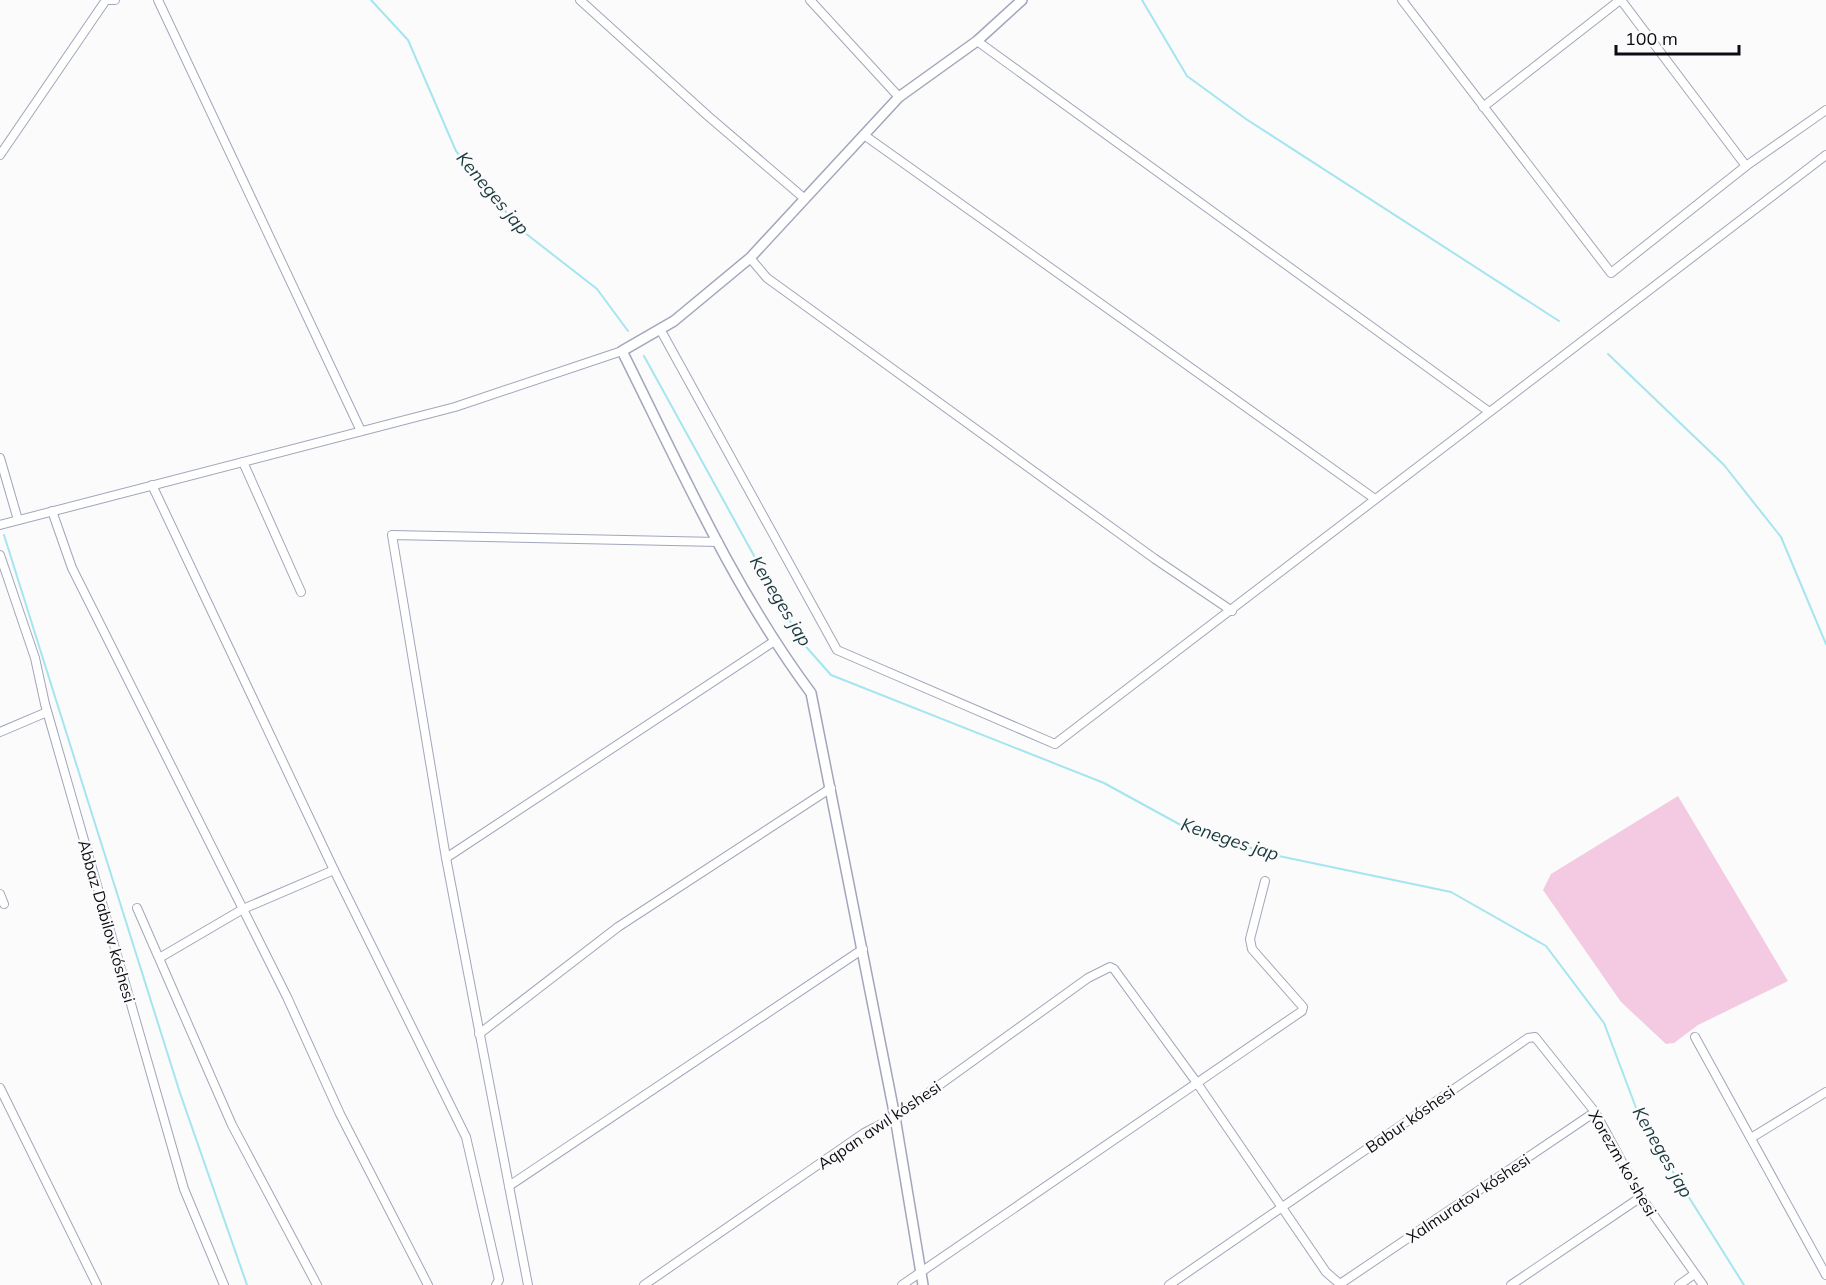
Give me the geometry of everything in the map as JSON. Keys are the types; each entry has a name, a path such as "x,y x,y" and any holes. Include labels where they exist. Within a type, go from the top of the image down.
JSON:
{"street":[{"path":"0,155 106,0 115,0"},
{"path":"158,0 361,431"},
{"path":"580,0 708,116 805,199"},
{"path":"810,0 899,97"},
{"path":"0,525 455,407 622,351 674,321 750,258 899,97 977,41 1022,0"},
{"path":"1402,0 1611,273 1746,166 1826,110"},
{"path":"1483,107 1621,0 1746,166"},
{"path":"977,41 1488,411"},
{"path":"864,135 1375,499"},
{"path":"660,329 837,650 1054,744 1232,611 1488,411 1826,155"},
{"path":"750,258 777,285 1145,552 1232,611"},
{"path":"622,351 718,542 773,642 811,693 895,1117 922,1285"},
{"path":"0,458 18,520"},
{"path":"243,462 301,592"},
{"path":"152,485 334,870 466,1137 499,1280 496,1285"},
{"path":"52,511 72,568 287,997 340,1114 428,1285"},
{"path":"528,1285 446,858 392,536 718,542"},
{"name":"Abbaz Dabilov kóshesi","path":"0,555 35,658 47,712 184,1189 224,1285"},
{"path":"446,858 773,642"},
{"path":"0,732 47,712"},
{"path":"479,1035 618,927 831,788"},
{"path":"161,957 243,909 334,870"},
{"path":"902,1285 1298,1014 1303,1006 1252,949 1250,939 1265,880"},
{"path":"0,894 4,904"},
{"path":"137,908 161,957 232,1125 317,1285"},
{"path":"509,1186 863,948"},
{"name":"Aqpan awıl kóshesi","path":"644,1285 864,1133 895,1117 1088,978 1106,968 1114,969 1197,1083"},
{"name":"Babur kóshesi","path":"1281,1208 1528,1038 1535,1037 1541,1041"},
{"path":"1695,1037 1826,1275"},
{"name":"Xorezm ko'shesi","path":"1541,1041 1595,1112 1641,1197 1693,1275 1703,1285"},
{"path":"1197,1083 1326,1272 1341,1285"},
{"path":"0,1088 97,1285"},
{"path":"1751,1138 1826,1092"},
{"name":"Xalmuratov kóshesi","path":"1341,1285 1595,1112"},
{"path":"1511,1285 1641,1197"},
{"path":"1169,1285 1281,1208"},
{"path":"1679,1285 1693,1275"}],"shaded area":[{"path":"1678,796 1788,981 1698,1025 1674,1043 1666,1044 1621,1002 1543,890 1551,874"}],"waterway":[{"name":"Keneges jap","path":"371,0 408,40 456,151 520,229 597,289 628,331"},
{"path":"1142,0 1187,76 1246,119 1559,321"},
{"path":"1608,354 1724,465 1781,537 1826,644"},
{"name":"Keneges jap","path":"644,356 801,641 831,675 1104,783 1188,829 1274,855 1451,892 1546,946 1604,1023 1641,1121 1744,1285"},
{"path":"4,535 180,1093 247,1285"}]}
